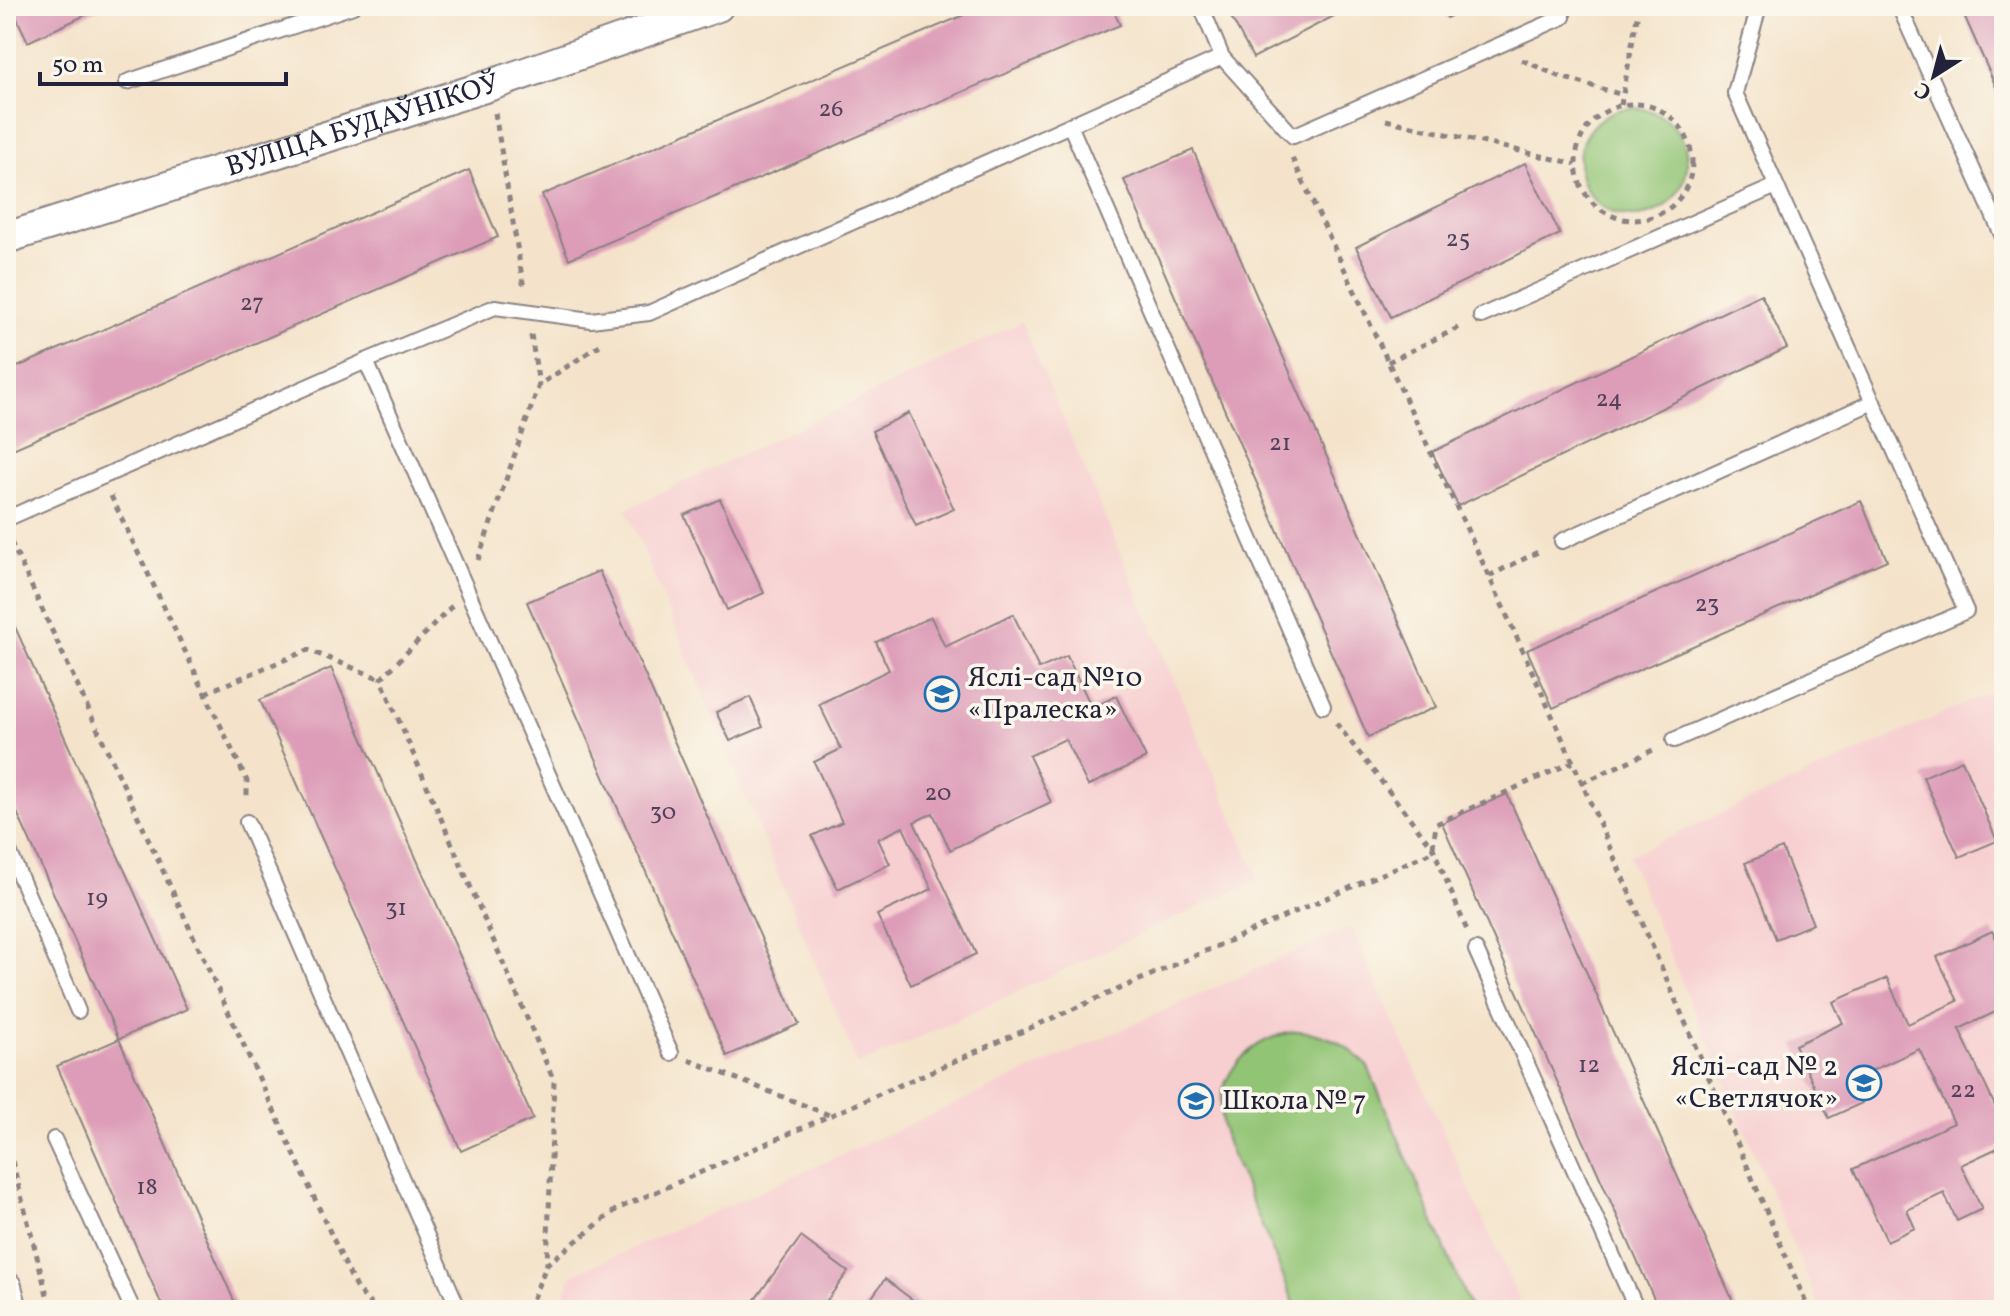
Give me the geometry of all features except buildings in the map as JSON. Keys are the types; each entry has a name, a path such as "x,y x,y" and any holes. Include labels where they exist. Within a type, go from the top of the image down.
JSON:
{"street":[{"name":"ВУЛІЦА БУДАЎНІКОЎ","path":"6,238 491,85 718,6"},
{"path":"6,1287 12,1310"}],"lane":[{"path":"127,82 353,6"},
{"path":"1201,6 1222,57 1293,136 1563,17"},
{"path":"1674,740 1966,611 1735,93 1759,6"},
{"path":"1899,6 2004,239"},
{"path":"6,519 495,307 591,320 649,313 1222,57"},
{"path":"1070,125 1323,706"},
{"path":"1481,316 1776,186"},
{"path":"366,361 671,1053"},
{"path":"1562,541 1873,402"},
{"path":"247,822 459,1310"},
{"path":"6,844 78,1011"},
{"path":"1476,950 1637,1310"},
{"path":"54,1139 133,1310"}],"path":[{"path":"1621,105 1639,6"},
{"path":"1494,47 1561,77 1623,95"},
{"path":"381,679 467,590 539,385 491,85"},
{"path":"1632,104 1665,112 1682,128 1691,149 1692,172 1684,193 1668,209 1648,219 1625,220 1603,212 1587,196 1578,175 1576,164 1585,131 1600,115 1621,105 1632,104"},
{"path":"1348,112 1576,164"},
{"path":"1293,136 1292,160 1489,576 1573,762 1809,1310"},
{"path":"539,385 649,313"},
{"path":"1388,362 1481,316"},
{"path":"102,477 247,781 247,822"},
{"path":"6,530 356,1288 376,1310"},
{"path":"1489,576 1562,541"},
{"path":"205,693 308,650 381,679 554,1081 547,1264 528,1310"},
{"path":"1323,706 1434,850 1476,950"},
{"path":"1582,783 1674,740"},
{"path":"1434,850 1436,824 1573,762"},
{"path":"547,1264 617,1209 1434,850"},
{"path":"671,1053 830,1116"},
{"path":"6,1138 51,1310"}],"shaded area":[{"name":"Яслі-сад №10 «Пралеска»","path":"1022,322 1259,879 858,1066 626,509"},
{"name":"Яслі-сад № 2 «Светлячок»","path":"2004,686 2004,1310 1821,1310 1628,856"},
{"name":"Школа № 7","path":"1351,927 1524,1310 558,1310 572,1275"}],"green space":[{"path":"1633,108 1654,112 1671,124 1683,141 1687,162 1683,183 1671,200 1654,212 1633,216 1612,212 1595,200 1583,183 1579,162 1583,141 1595,124 1612,112"},
{"path":"1301,1031 1338,1042 1368,1067 1471,1310 1297,1310 1231,1153 1221,1115 1226,1082 1243,1056 1270,1039"}],"place":[{"name":"Яслі-сад №10 «Пралеска»","path":"942,694"},
{"name":"Яслі-сад № 2 «Светлячок»","path":"1864,1083"},
{"name":"Школа № 7","path":"1196,1101"}]}
